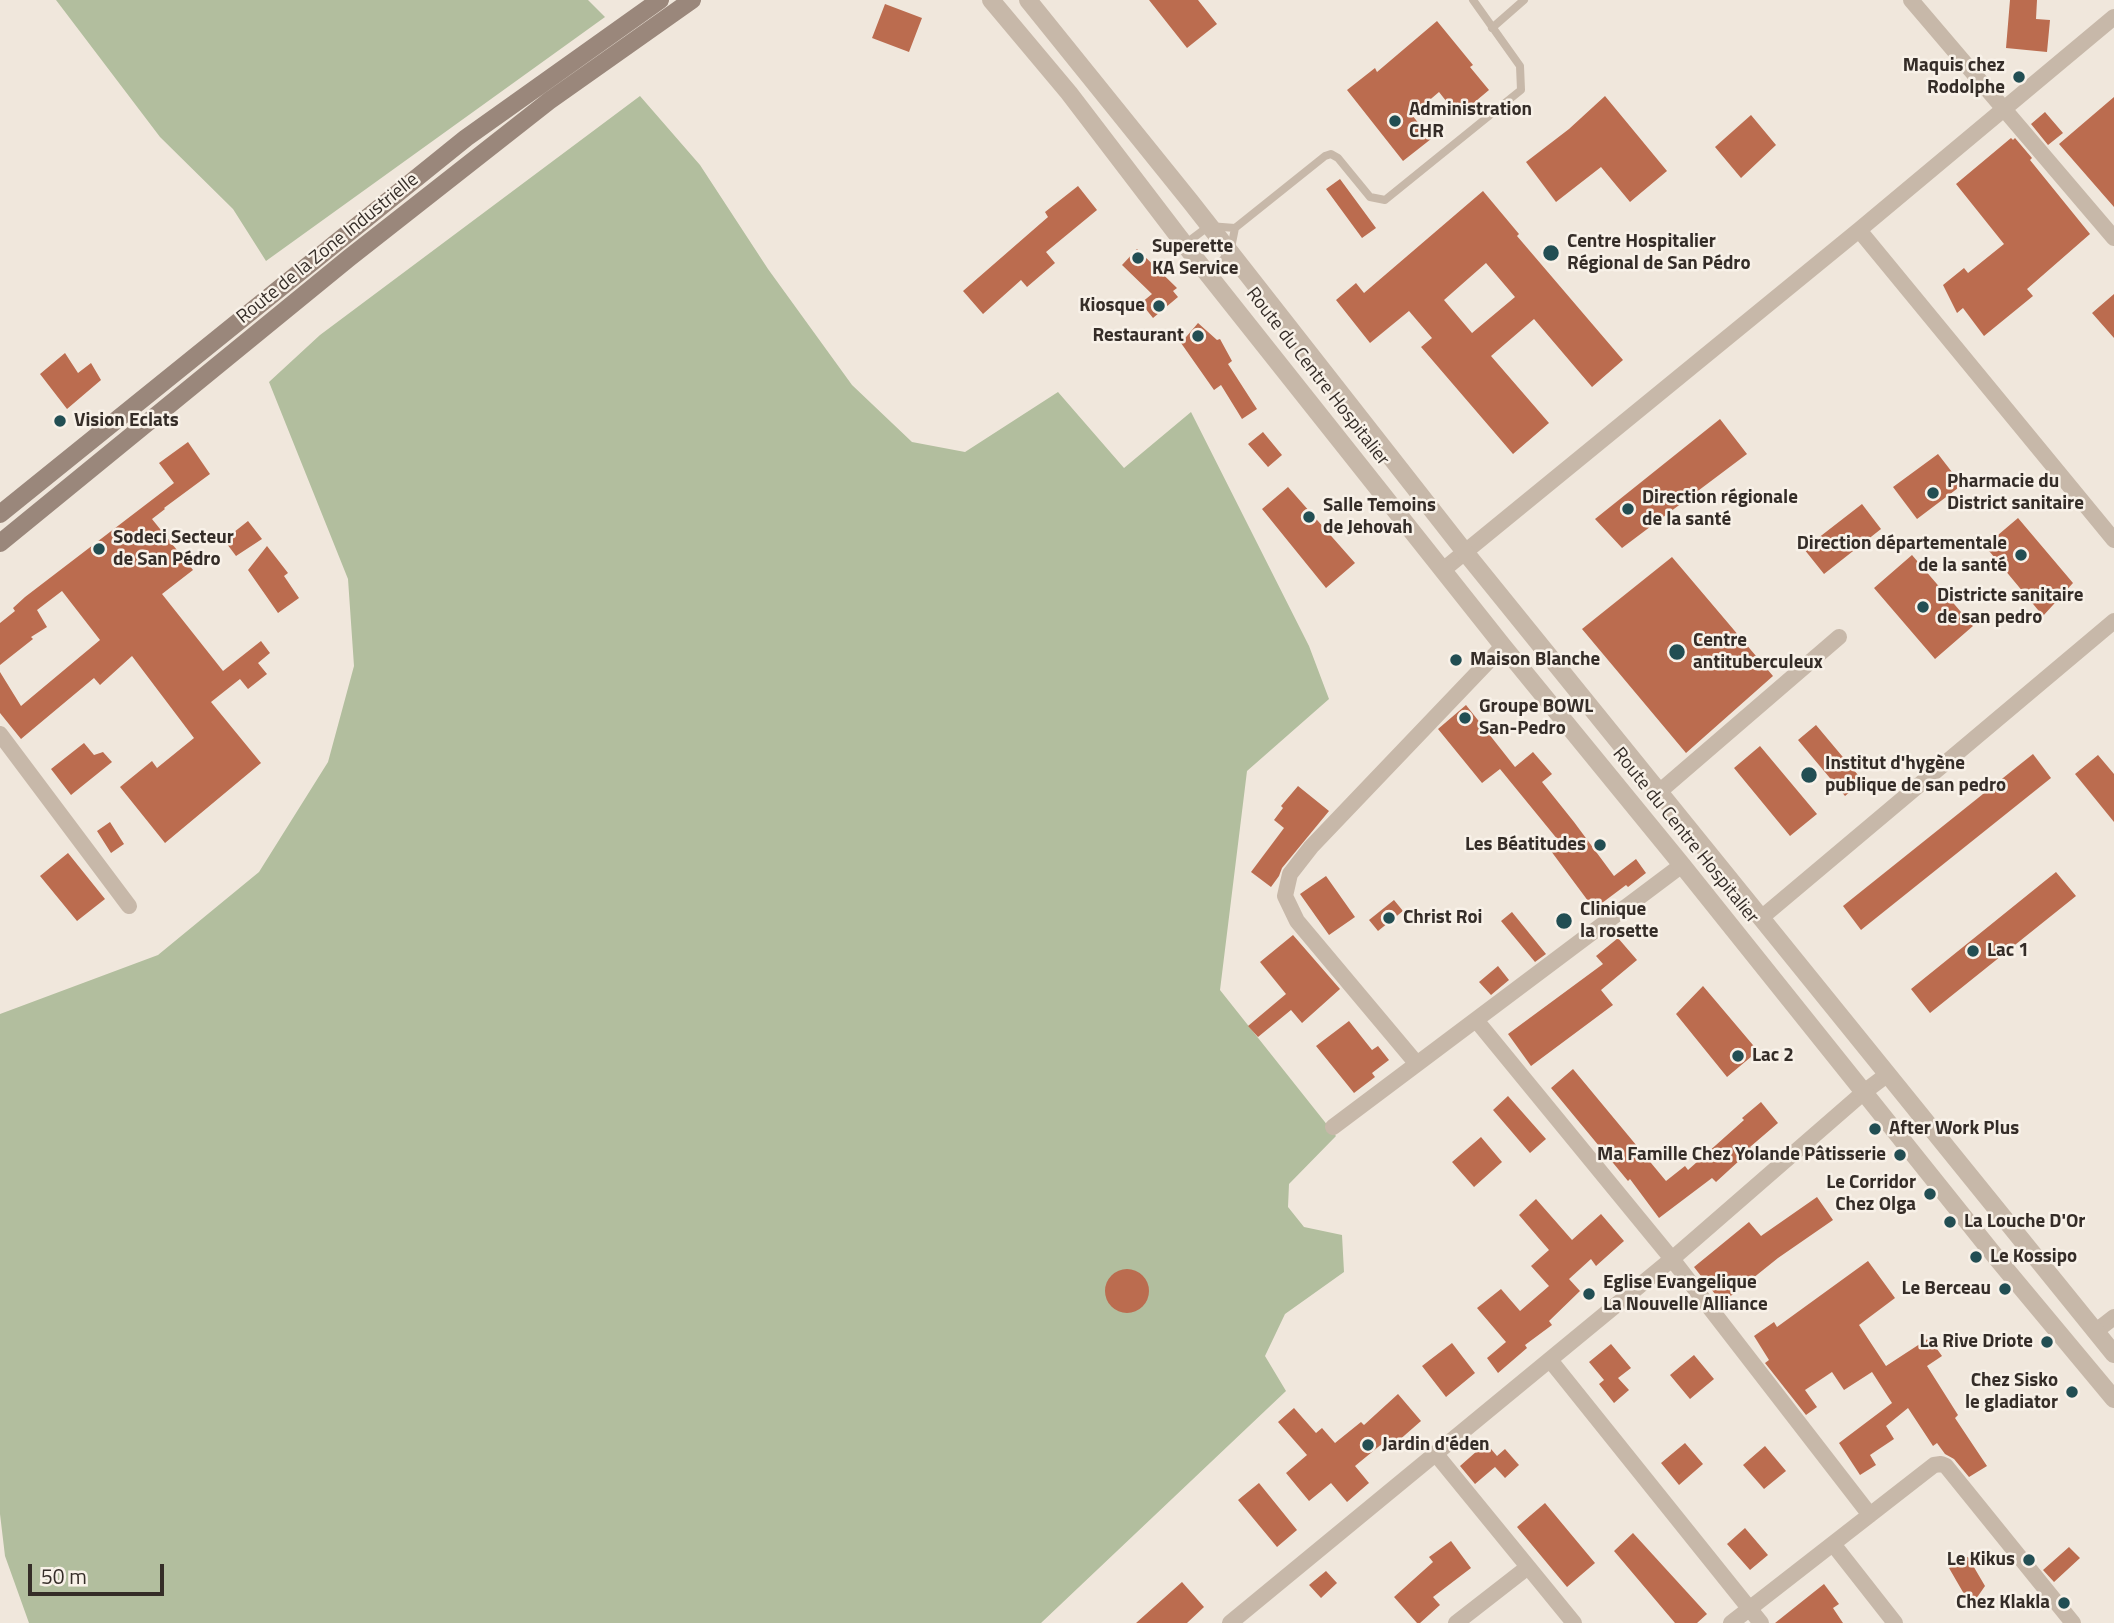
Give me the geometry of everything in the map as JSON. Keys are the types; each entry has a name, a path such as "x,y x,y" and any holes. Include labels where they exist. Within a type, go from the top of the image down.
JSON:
{"main road":[{"name":"Route de la Zone Industrielle","path":"0,514 466,138 660,0"},
{"name":"Route de la Zone Industrielle","path":"0,542 349,258 538,109 692,0"}],"street":[{"name":"Route du Centre Hospitalier","path":"991,0 1069,93 1208,274 1503,646 1999,1261 2114,1399"},
{"name":"Route du Centre Hospitalier","path":"1028,0 1465,552 2114,1354"},
{"path":"1911,0 2114,238"},
{"path":"1443,570 2114,17"},
{"path":"1858,230 2114,540"},
{"path":"1761,918 2114,621"},
{"path":"1659,792 1839,637"},
{"path":"1417,1064 1297,921 1285,896 1290,874 1311,847 1503,646"},
{"path":"0,734 129,906"},
{"path":"1333,1128 1682,865"},
{"path":"1476,1020 1672,1259 1870,1516"},
{"path":"1230,1623 1672,1259 1888,1074"},
{"path":"2096,1331 2114,1317"},
{"path":"1549,1360 1761,1623"},
{"path":"1436,1453 1574,1623"},
{"path":"1731,1623 1934,1465 1941,1464 1946,1466 2073,1623"},
{"path":"1833,1544 1895,1623"},
{"path":"1456,1623 1528,1567"}],"lane":[{"path":"1208,274 1230,253 1235,228 1331,154 1338,158 1370,197 1385,200 1521,90 1520,66 1473,0"},
{"path":"1492,28 1524,0"},
{"path":"1185,244 1209,226 1235,228"}],"green space":[{"path":"56,0 588,0 605,17 266,261 233,209 160,137"},
{"path":"640,96 700,165 768,269 852,385 912,442 965,452 1058,392 1124,468 1191,412 1309,646 1329,699 1247,771 1220,990 1336,1136 1289,1184 1288,1207 1304,1227 1342,1235 1344,1272 1285,1314 1265,1356 1286,1391 1041,1623 29,1623 5,1556 0,1514 0,1014 158,955 259,872 328,762 354,666 348,579 269,382 320,335"}],"building":[{"path":"1149,0 1198,0 1217,24 1187,48"},
{"path":"2010,0 2037,0 2036,19 2050,20 2047,52 2006,48"},
{"path":"885,4 922,18 909,52 872,38"},
{"path":"1437,21 1473,65 1470,67 1489,90 1458,116 1439,92 1412,115 1431,139 1403,161 1347,90 1375,68 1377,72"},
{"path":"1605,96 1667,171 1630,202 1601,167 1556,202 1526,162 1569,129"},
{"path":"2114,97 2114,207 2059,144"},
{"path":"2045,112 2063,133 2048,145 2031,124"},
{"path":"1751,115 1776,145 1741,178 1715,147"},
{"path":"2011,138 2015,138 2032,158 2030,160 2090,234 2027,289 2033,296 1984,336 1963,308 1957,313 1943,285 1964,268 1968,273 2004,244 1956,184"},
{"path":"1340,179 1376,228 1362,238 1326,189"},
{"path":"1078,186 1097,210 1046,252 1055,263 1027,287 1021,280 983,314 963,291 1048,217 1045,212"},
{"path":"1483,191 1519,234 1517,236 1623,360 1592,387 1534,319 1491,356 1549,423 1513,454 1421,347 1432,338 1409,311 1370,343 1336,300 1356,283 1364,293","holes":["1486,263 1515,297 1472,333 1444,300"]},
{"path":"1137,249 1177,288 1173,291 1178,297 1153,318 1141,303 1152,294 1122,265"},
{"path":"2114,294 2114,338 2092,313"},
{"path":"1198,323 1217,340 1220,339 1232,361 1228,364 1257,409 1242,419 1221,385 1214,390 1181,343"},
{"path":"65,353 78,373 91,363 101,380 67,409 40,374"},
{"path":"1720,419 1747,454 1622,548 1595,519"},
{"path":"1263,432 1282,455 1268,467 1248,444"},
{"path":"188,442 210,474 152,519 193,570 162,594 223,671 261,641 270,653 258,663 267,674 248,689 240,679 211,702 261,763 165,843 120,787 152,761 157,768 194,738 132,656 100,685 94,678 21,739 0,713 0,672 21,706 100,640 62,591 37,610 47,627 31,637 33,639 0,665 0,623 15,611 13,608 25,597 174,483 159,463"},
{"path":"1938,454 1962,485 1917,519 1893,487"},
{"path":"1288,487 1355,563 1326,588 1262,509"},
{"path":"1862,504 1881,529 1824,574 1804,549"},
{"path":"2018,518 2073,583 2043,616 1985,546"},
{"path":"248,521 262,539 236,556 224,540"},
{"path":"267,546 288,573 284,576 299,598 278,613 248,570"},
{"name":"Districte sanitaire de san pedro","path":"1912,555 1973,626 1935,659 1874,588"},
{"name":"Centre antituberculeux","path":"1672,557 1773,676 1686,753 1582,629"},
{"path":"1466,705 1515,767 1533,752 1552,774 1542,782 1614,876 1636,859 1646,873 1594,909 1548,847 1558,840 1500,769 1482,783 1438,729"},
{"path":"1816,725 1863,781 1845,796 1798,740"},
{"path":"84,743 94,755 103,752 112,762 71,795 51,769"},
{"name":"Institut d'hygène publique de san pedro","path":"1760,746 1817,814 1790,836 1734,768"},
{"path":"2033,754 2051,778 1861,930 1843,906"},
{"path":"2098,755 2114,774 2114,822 2075,774"},
{"path":"1298,786 1329,811 1282,868 1271,887 1251,872 1284,828 1274,820 1283,808 1281,806"},
{"path":"110,822 124,844 111,853 97,831"},
{"path":"68,853 105,899 77,921 40,876"},
{"path":"2056,872 2076,896 1930,1013 1911,989"},
{"path":"1326,876 1355,917 1329,935 1300,894"},
{"path":"1394,900 1403,911 1378,931 1369,920"},
{"path":"1512,912 1546,954 1535,962 1501,921"},
{"path":"1293,935 1340,989 1302,1023 1291,1010 1258,1037 1248,1026 1286,994 1260,962"},
{"path":"1618,938 1637,960 1601,990 1613,1005 1531,1066 1508,1034 1603,964 1596,956"},
{"path":"1498,966 1509,980 1491,995 1479,982"},
{"path":"1703,986 1758,1051 1727,1077 1676,1014"},
{"path":"1349,1021 1372,1050 1378,1046 1389,1060 1372,1073 1375,1077 1354,1093 1316,1046"},
{"path":"1573,1069 1666,1181 1685,1166 1688,1170 1761,1102 1778,1123 1716,1182 1712,1178 1659,1218 1630,1179 1628,1181 1551,1088"},
{"path":"1508,1096 1546,1139 1530,1153 1493,1110"},
{"path":"1481,1137 1502,1162 1474,1187 1452,1162"},
{"path":"1817,1197 1833,1220 1778,1258 1722,1303 1694,1267 1749,1222 1761,1236"},
{"path":"1536,1199 1572,1240 1601,1214 1624,1241 1596,1266 1591,1259 1569,1279 1580,1291 1549,1321 1552,1325 1525,1345 1527,1348 1498,1373 1487,1358 1506,1342 1477,1308 1501,1289 1520,1311 1549,1286 1531,1266 1549,1250 1519,1215"},
{"path":"1868,1261 1895,1298 1859,1325 1886,1366 1929,1338 1942,1356 1927,1366 1958,1415 1955,1418 1987,1466 1969,1477 1937,1443 1933,1446 1908,1408 1886,1426 1894,1439 1870,1455 1876,1465 1860,1475 1839,1443 1892,1403 1872,1372 1844,1390 1832,1372 1805,1390 1817,1407 1806,1415 1765,1363 1769,1360 1754,1336 1774,1322 1777,1327"},
{"path":"1127,1269 1136,1270 1143,1275 1148,1282 1148,1300 1143,1307 1136,1312 1127,1313 1118,1312 1111,1307 1106,1300 1105,1291 1106,1282 1111,1275 1118,1270"},
{"path":"1452,1343 1475,1373 1446,1397 1422,1366"},
{"path":"1611,1344 1631,1368 1618,1378 1629,1390 1614,1403 1599,1384 1604,1380 1589,1362"},
{"path":"1694,1355 1714,1379 1690,1399 1670,1375"},
{"path":"1398,1394 1421,1421 1389,1449 1383,1443 1355,1466 1369,1483 1347,1502 1331,1483 1309,1501 1286,1473 1307,1455 1278,1422 1294,1408 1316,1433 1322,1428 1335,1443 1361,1422 1364,1425"},
{"path":"1486,1443 1497,1456 1505,1449 1519,1465 1505,1478 1495,1467 1475,1484 1460,1466"},
{"path":"1685,1443 1703,1464 1679,1485 1661,1463"},
{"path":"1765,1446 1786,1471 1764,1489 1743,1465"},
{"path":"1259,1483 1297,1530 1277,1547 1238,1500"},
{"path":"1545,1503 1595,1563 1567,1587 1517,1527"},
{"path":"1745,1528 1768,1555 1750,1570 1727,1544"},
{"path":"1633,1533 1707,1614 1697,1623 1675,1623 1614,1551"},
{"path":"1451,1541 1471,1568 1433,1597 1440,1605 1417,1623 1394,1597 1433,1562 1429,1557"},
{"path":"2069,1547 2080,1558 2054,1582 2043,1570"},
{"path":"1968,1557 1985,1586 1971,1606 1949,1568"},
{"path":"1326,1571 1337,1583 1321,1598 1309,1585"},
{"path":"1182,1582 1204,1607 1187,1623 1136,1623"},
{"path":"1824,1584 1839,1604 1833,1608 1843,1623 1775,1623"}],"place":[{"name":"Maquis chez Rodolphe","path":"2019,77"},
{"name":"Administration CHR","path":"1395,121"},
{"name":"Centre Hospitalier Régional de San Pédro","path":"1551,253"},
{"name":"Superette KA Service","path":"1138,258"},
{"name":"Kiosque","path":"1159,306"},
{"name":"Restaurant","path":"1198,336"},
{"name":"Vision Eclats","path":"60,421"},
{"name":"Pharmacie du District sanitaire","path":"1933,493"},
{"name":"Direction régionale de la santé","path":"1628,509"},
{"name":"Salle Temoins de Jehovah","path":"1309,517"},
{"name":"Sodeci Secteur de San Pédro","path":"99,549"},
{"name":"Direction départementale de la santé","path":"2021,555"},
{"name":"Districte sanitaire de san pedro","path":"1923,607"},
{"name":"Centre antituberculeux","path":"1677,652"},
{"name":"Maison Blanche","path":"1456,660"},
{"name":"Groupe BOWL San-Pedro","path":"1465,718"},
{"name":"Institut d'hygène publique de san pedro","path":"1809,775"},
{"name":"Les Béatitudes","path":"1600,845"},
{"name":"Christ Roi","path":"1389,918"},
{"name":"Clinique la rosette","path":"1564,921"},
{"name":"Lac 1","path":"1973,951"},
{"name":"Lac 2","path":"1738,1056"},
{"name":"After Work Plus","path":"1875,1129"},
{"name":"Ma Famille Chez Yolande Pâtisserie","path":"1900,1155"},
{"name":"Le Corridor Chez Olga","path":"1930,1194"},
{"name":"La Louche D'Or","path":"1950,1222"},
{"name":"Le Kossipo","path":"1976,1257"},
{"name":"Le Berceau","path":"2005,1289"},
{"name":"Eglise Evangelique La Nouvelle Alliance","path":"1589,1294"},
{"name":"La Rive Driote","path":"2047,1342"},
{"name":"Chez Sisko le gladiator","path":"2072,1392"},
{"name":"Jardin d'éden","path":"1368,1445"},
{"name":"Le Kikus","path":"2029,1560"},
{"name":"Chez Klakla","path":"2064,1603"}]}
